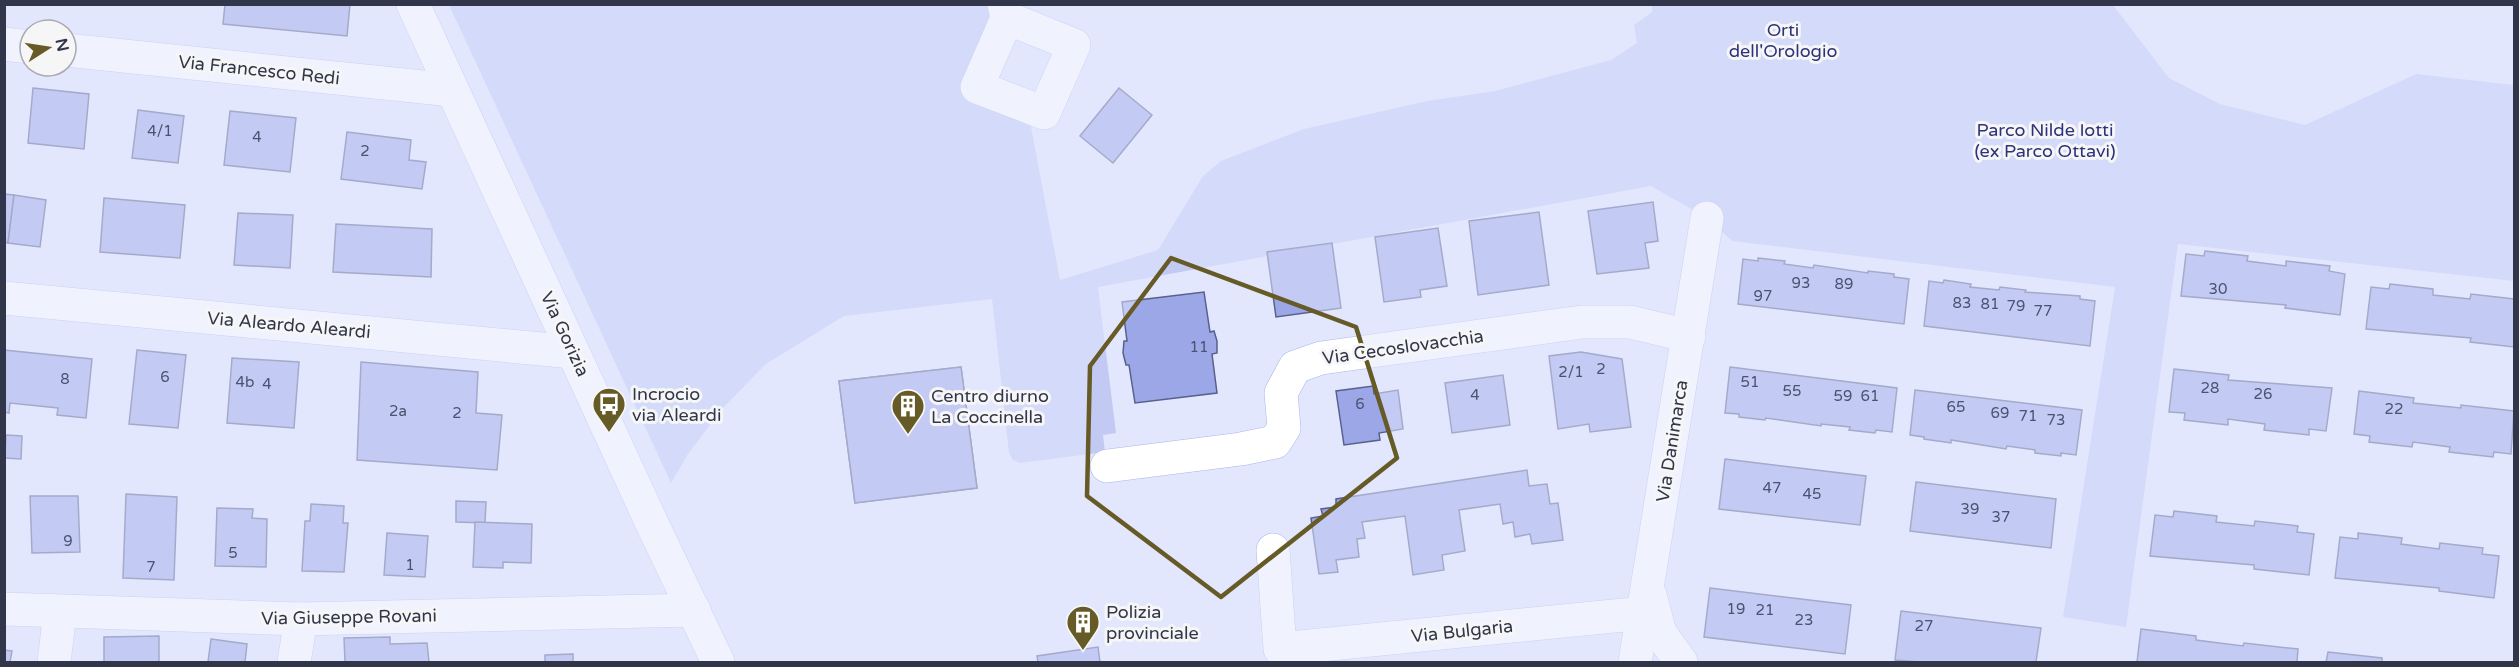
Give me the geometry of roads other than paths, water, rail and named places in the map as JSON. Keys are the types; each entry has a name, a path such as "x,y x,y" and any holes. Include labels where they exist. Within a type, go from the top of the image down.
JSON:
{"street":[{"name":"Via Gorizia","path":"413,4 718,663"},
{"name":"Via Francesco Redi","path":"78,51 452,90"},
{"name":"Via Danimarca","path":"1635,663 1707,218"},
{"name":"Via Aleardo Aleardi","path":"4,298 573,352"},
{"name":"Via Cecoslovacchia","path":"1107,466 1241,449 1275,442 1284,428 1281,393 1295,367 1321,358 1582,322 1630,322 1689,336"},
{"name":"Via Bulgaria","path":"1273,550 1281,656 1646,598"},
{"path":"1646,598 1660,633 1681,663"},
{"name":"Via Giuseppe Rovani","path":"4,609 301,620 694,610"},
{"path":"54,663 60,612"},
{"path":"294,663 301,620"}],"place":[{"name":"Incrocio via Aleardi","path":"609,433"},
{"name":"Centro diurno La Coccinella","path":"908,435"},
{"name":"Polizia provinciale","path":"1083,651"}],"park label":[{"name":"Orti dell'Orologio","path":"1783,40"},
{"name":"Parco Nilde Iotti (ex Parco Ottavi)","path":"2045,140"}]}
